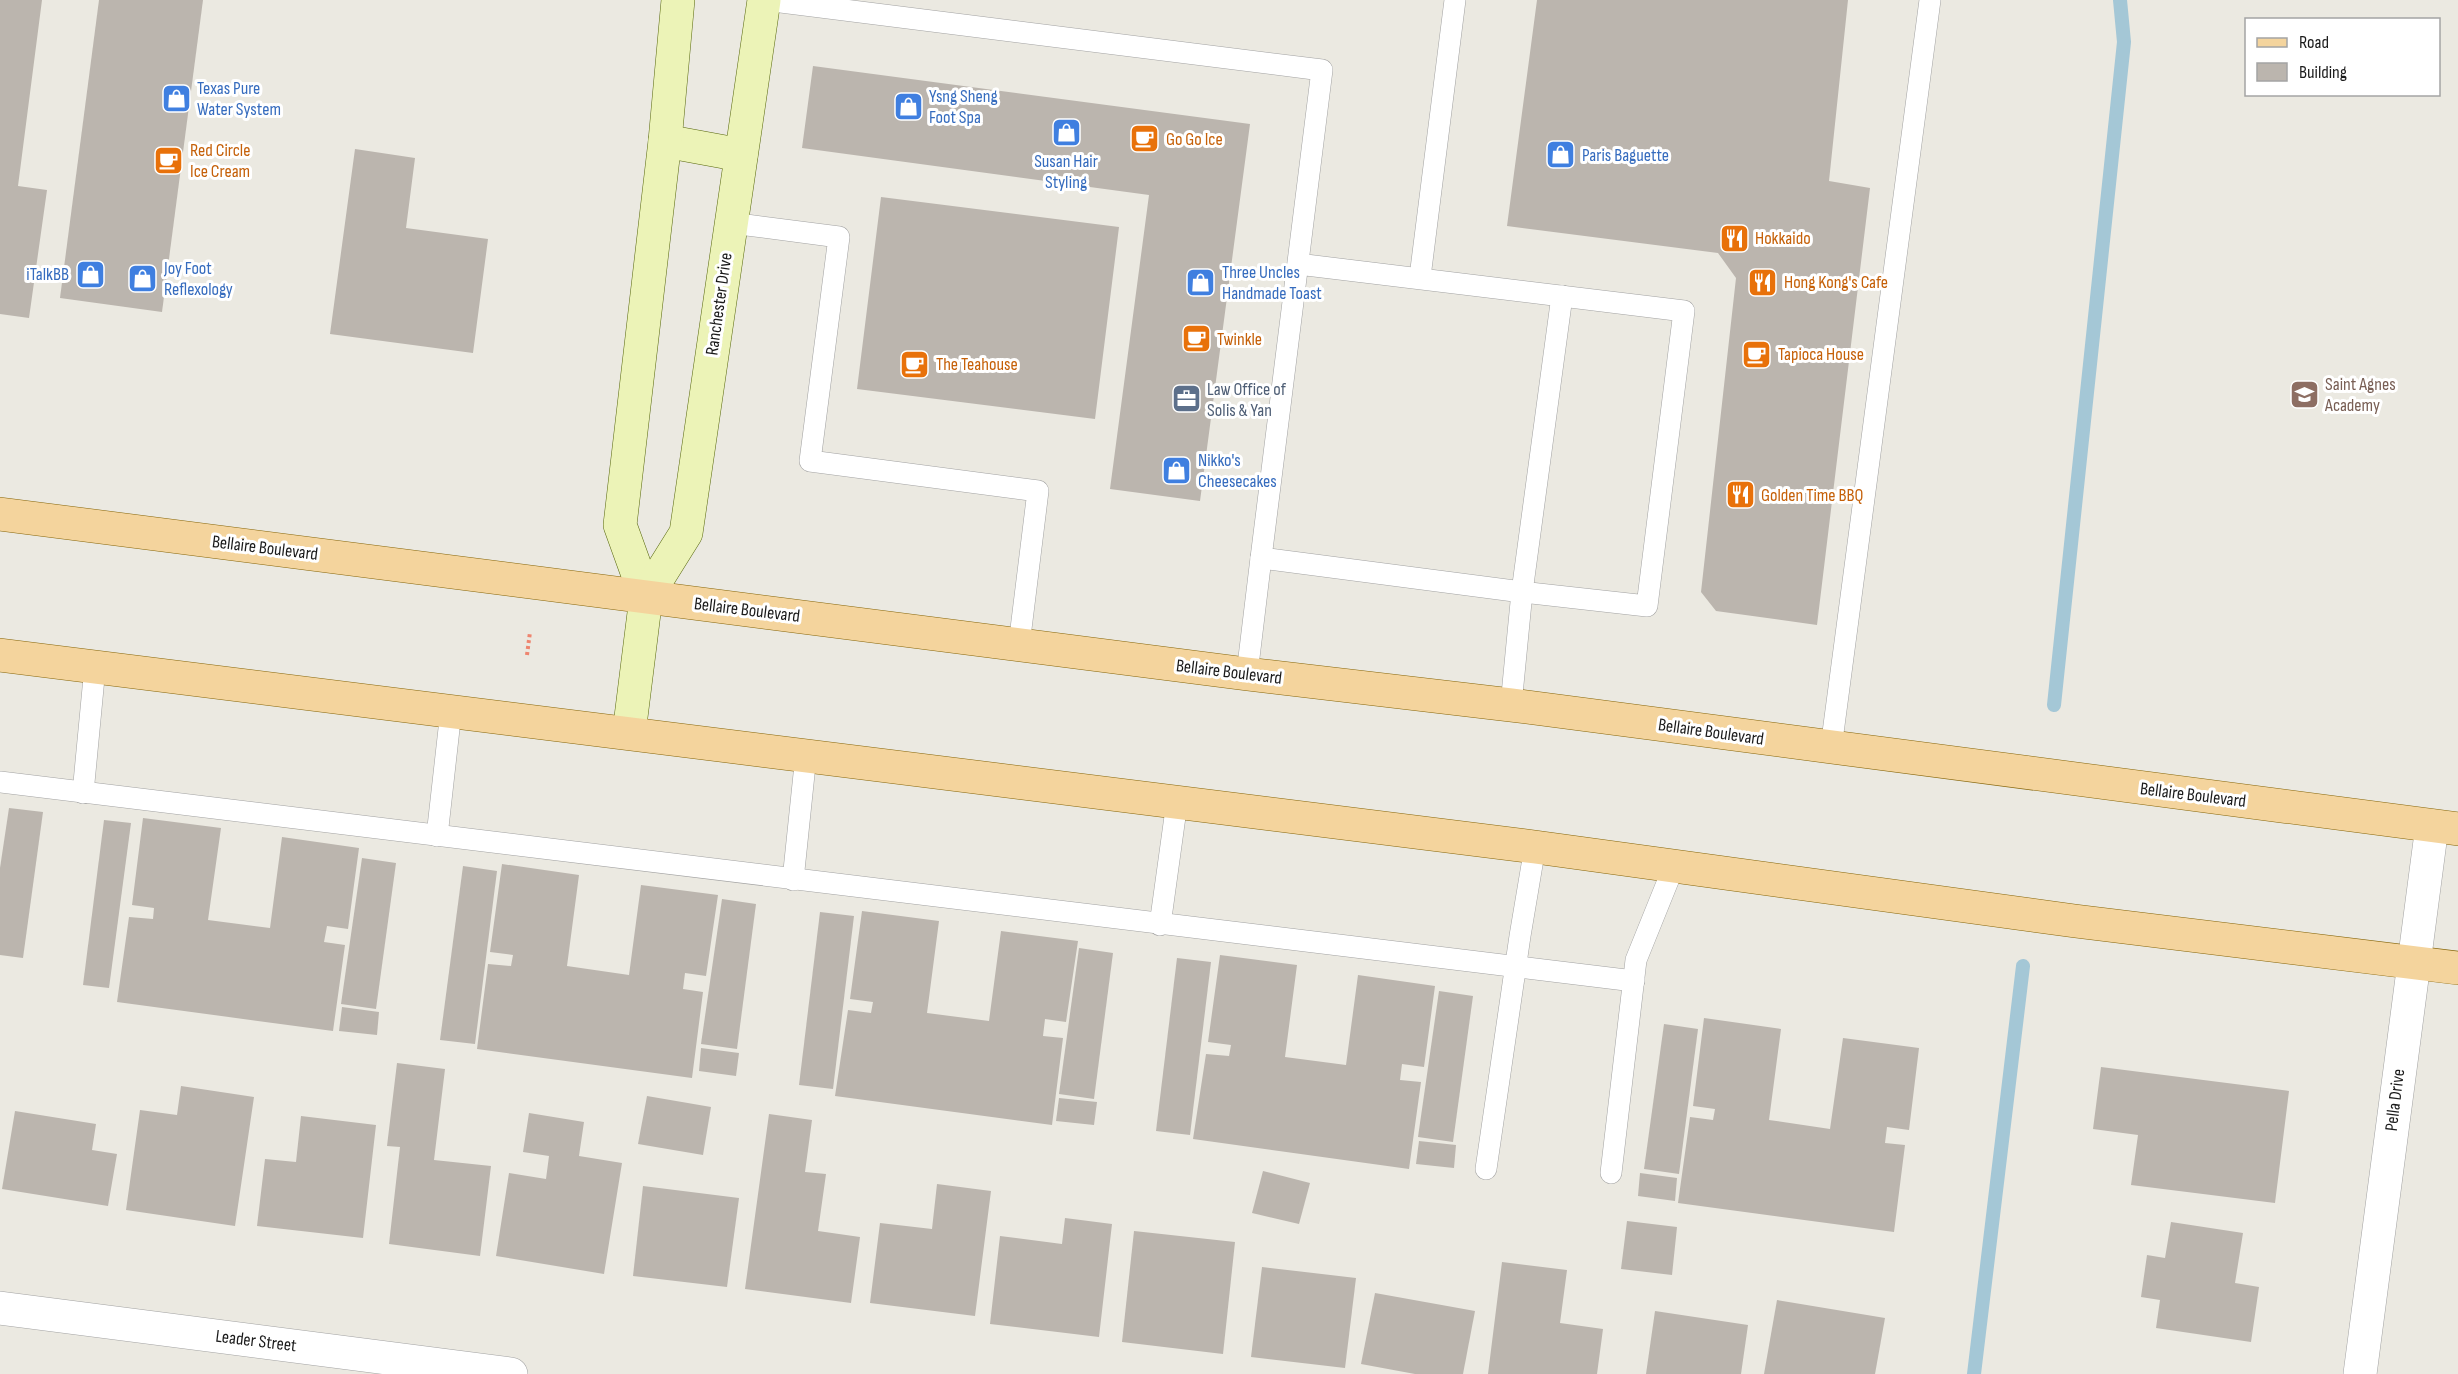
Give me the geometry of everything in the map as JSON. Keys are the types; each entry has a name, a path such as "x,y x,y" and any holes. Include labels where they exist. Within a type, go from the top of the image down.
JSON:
{"main road":[{"name":"Bellaire Boulevard","path":"0,514 1247,674 1511,705 2445,828"},
{"path":"0,655 1535,847 2064,920 2458,968"}],"street":[{"name":"Ranchester Drive","path":"646,597 620,525 665,141 678,0"},
{"name":"Ranchester Drive","path":"628,733 646,597 686,532 764,0"},
{"path":"665,141 741,155"},
{"name":"Pella Drive","path":"2360,1374 2413,963 2445,828"},
{"name":"Leader Street","path":"0,1308 511,1374"}],"lane":[{"path":"764,0 902,8 1322,70 1247,674"},
{"path":"1420,277 1455,0"},
{"path":"1831,748 1930,0"},
{"path":"731,223 839,237 810,461 1038,490 1018,645"},
{"path":"1261,558 1647,606 1684,311 1420,277 1298,264"},
{"path":"1511,705 1522,592 1563,296"},
{"path":"83,793 95,667"},
{"path":"437,836 451,711"},
{"path":"793,880 806,755"},
{"path":"0,782 1634,981"},
{"path":"1160,924 1177,802"},
{"path":"1486,1169 1535,847"},
{"path":"1611,1173 1636,960 1674,866"}],"path":[{"path":"527,655 530,632"}],"building":[{"path":"0,0 42,0 18,186 47,190 29,318 0,314"},
{"path":"99,0 203,0 162,312 60,298"},
{"path":"1537,0 1848,0 1829,181 1870,188 1817,625 1716,611 1701,592 1736,278 1718,253 1507,226"},
{"path":"813,66 1250,124 1200,501 1110,489 1149,195 802,148"},
{"path":"355,149 415,158 406,228 488,239 473,353 330,334"},
{"path":"881,197 1119,227 1095,419 857,389"},
{"path":"9,808 43,812 23,958 0,955 0,868"},
{"path":"143,818 221,828 208,920 270,928 282,837 359,848 348,929 327,926 324,942 345,945 333,1031 117,1002 129,917 153,919 154,908 132,905"},
{"path":"104,820 131,823 109,988 83,985"},
{"path":"362,858 396,863 376,1009 341,1004"},
{"path":"502,864 579,875 567,966 629,975 641,885 718,895 706,976 685,973 683,989 703,992 692,1078 477,1049 488,964 511,966 513,955 490,952"},
{"path":"463,866 497,871 475,1044 440,1040"},
{"path":"722,899 756,904 737,1049 701,1044"},
{"path":"862,911 939,921 927,1013 989,1021 1001,931 1078,941 1066,1022 1045,1019 1043,1036 1063,1038 1052,1125 835,1096 848,1010 871,1013 873,1002 850,999"},
{"path":"820,912 854,916 833,1089 799,1085"},
{"path":"1079,948 1113,953 1094,1099 1059,1094"},
{"path":"1220,955 1297,965 1285,1057 1346,1065 1358,975 1435,986 1424,1067 1402,1064 1400,1080 1421,1082 1409,1169 1193,1139 1206,1054 1229,1056 1231,1045 1208,1042"},
{"path":"1177,958 1211,962 1190,1135 1156,1131"},
{"path":"1439,991 1473,996 1453,1142 1418,1137"},
{"path":"342,1007 379,1012 377,1035 339,1031"},
{"path":"1704,1018 1781,1029 1769,1120 1830,1129 1843,1038 1919,1048 1909,1130 1887,1127 1885,1143 1905,1145 1894,1232 1678,1203 1690,1117 1713,1120 1715,1109 1693,1106"},
{"path":"1664,1024 1698,1029 1679,1174 1644,1169"},
{"path":"701,1048 739,1053 736,1076 699,1071"},
{"path":"397,1063 445,1069 434,1160 491,1166 480,1256 389,1244 400,1147 387,1146"},
{"path":"2101,1067 2289,1091 2275,1203 2131,1185 2138,1135 2093,1129"},
{"path":"181,1086 254,1097 235,1226 126,1210 140,1110 177,1115"},
{"path":"647,1096 711,1107 703,1155 638,1144"},
{"path":"1059,1098 1097,1102 1094,1125 1056,1121"},
{"path":"15,1111 96,1124 92,1150 117,1154 108,1206 2,1189"},
{"path":"529,1113 584,1122 579,1156 622,1163 604,1274 496,1256 509,1173 546,1179 549,1156 523,1152"},
{"path":"769,1114 812,1120 805,1172 826,1174 818,1231 860,1237 851,1303 745,1289"},
{"path":"301,1116 376,1125 363,1238 257,1226 265,1159 296,1162"},
{"path":"1419,1141 1456,1145 1454,1168 1416,1164"},
{"path":"1263,1171 1310,1183 1299,1224 1252,1213"},
{"path":"1640,1173 1677,1178 1675,1201 1638,1196"},
{"path":"937,1184 991,1191 975,1316 870,1303 880,1223 932,1229"},
{"path":"643,1186 739,1198 727,1287 633,1276"},
{"path":"1065,1218 1112,1224 1099,1337 990,1324 1000,1236 1062,1244"},
{"path":"1627,1221 1677,1227 1672,1275 1621,1269"},
{"path":"2171,1222 2243,1233 2235,1283 2259,1287 2251,1342 2156,1328 2160,1300 2141,1297 2147,1255 2165,1258"},
{"path":"1134,1231 1235,1242 1223,1354 1122,1342"},
{"path":"1502,1262 1567,1270 1560,1323 1603,1329 1597,1374 1488,1374"},
{"path":"1262,1267 1356,1278 1345,1368 1251,1357"},
{"path":"1375,1293 1475,1311 1463,1374 1415,1374 1361,1364"},
{"path":"1777,1300 1885,1318 1875,1374 1764,1374"},
{"path":"1655,1311 1748,1325 1741,1374 1646,1374"}],"waterway":[{"path":"2054,705 2124,42 2120,0"},
{"path":"1974,1374 2023,966"}],"place":[{"name":"Texas Pure Water System","path":"176,98"},
{"name":"Ysng Sheng Foot Spa","path":"908,106"},
{"name":"Susan Hair Styling","path":"1066,132"},
{"name":"Go Go Ice","path":"1145,139"},
{"name":"Paris Baguette","path":"1561,155"},
{"name":"Red Circle Ice Cream","path":"169,160"},
{"name":"Hokkaido","path":"1734,238"},
{"name":"iTalkBB","path":"90,274"},
{"name":"Joy Foot Reflexology","path":"143,278"},
{"name":"Three Uncles Handmade Toast","path":"1201,282"},
{"name":"Hong Kong's Cafe","path":"1763,282"},
{"name":"Twinkle","path":"1196,339"},
{"name":"Tapioca House","path":"1757,354"},
{"name":"The Teahouse","path":"915,364"},
{"name":"Saint Agnes Academy","path":"2304,394"},
{"name":"Law Office of Solis & Yan","path":"1186,399"},
{"name":"Nikko's Cheesecakes","path":"1177,470"},
{"name":"Golden Time BBQ","path":"1740,495"}]}
